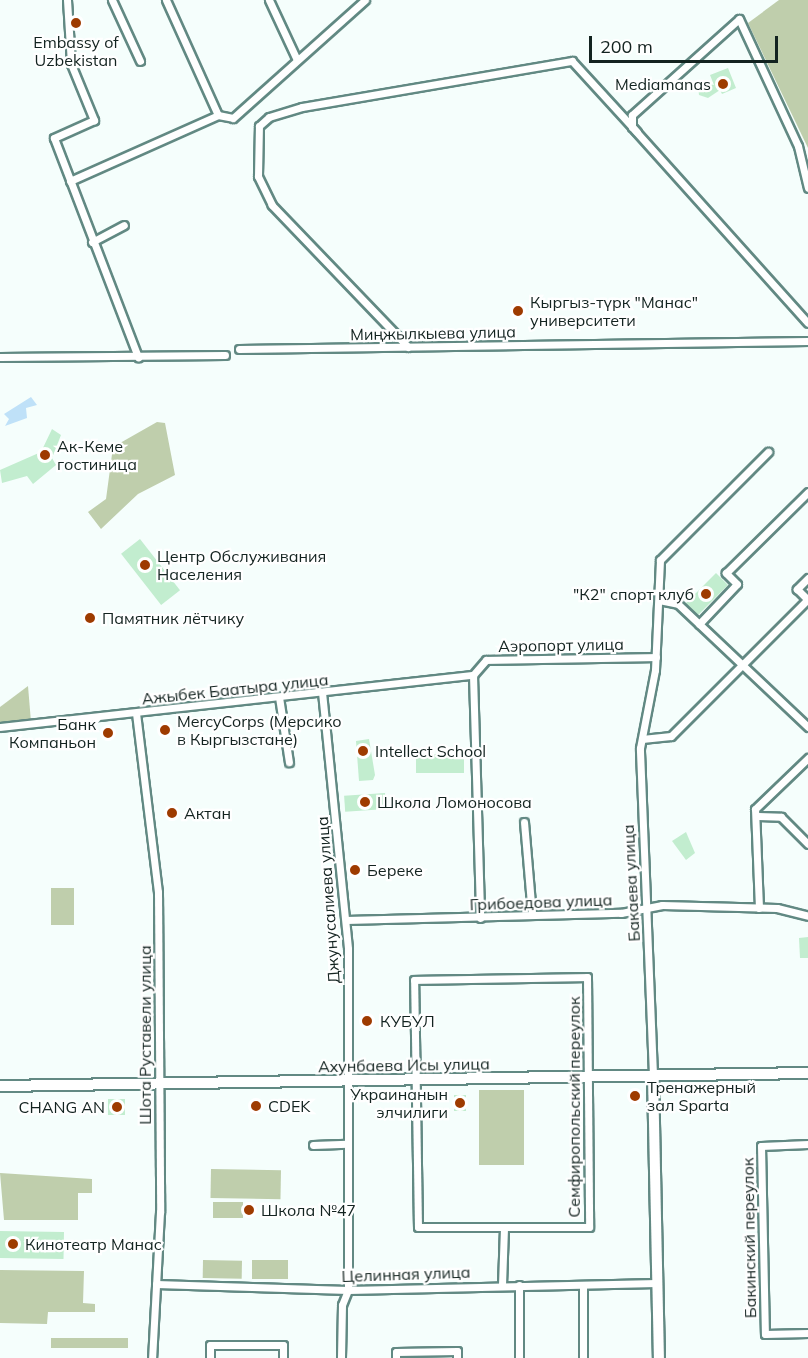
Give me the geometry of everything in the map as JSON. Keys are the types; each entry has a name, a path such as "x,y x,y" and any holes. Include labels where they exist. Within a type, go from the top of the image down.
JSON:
{"main road":[{"name":"Ахунбаева Исы улица","path":"0,1086 808,1073"},
{"name":"Бакаева улица","path":"653,1075 659,1358"}],"street":[{"path":"67,0 71,64 94,120 54,138 138,357"},
{"path":"112,0 140,61"},
{"path":"166,0 218,115"},
{"path":"269,0 297,60"},
{"path":"70,181 218,115 233,118 365,0"},
{"path":"637,132 632,115 739,20 798,146 808,188"},
{"path":"408,347 272,206 258,176 259,126 269,117 302,107 572,61 808,323"},
{"path":"92,242 124,225"},
{"name":"Миңжылкыева улица","path":"239,349 808,341"},
{"path":"0,357 225,355"},
{"name":"Бакаева улица","path":"653,1075 642,739 656,657 660,560 768,452"},
{"path":"699,624 737,584 726,573 808,492"},
{"path":"642,739 671,736 808,600 796,590 808,578"},
{"path":"659,600 678,604 808,728"},
{"name":"Аэропорт улица","path":"473,675 486,660 656,657"},
{"path":"473,675 480,918"},
{"name":"Ажыбек Баатыра улица","path":"0,727 473,675"},
{"name":"Джунусалиева улица","path":"322,693 346,920 348,1290 342,1305 341,1358"},
{"path":"279,698 289,762"},
{"name":"Шота Руставели улица","path":"136,713 158,892 156,1284 152,1358"},
{"path":"759,908 758,816 754,809 808,758"},
{"path":"758,816 781,817 808,844"},
{"path":"524,822 532,915"},
{"name":"Грибоедова улица","path":"346,920 480,918 649,908 759,908 808,916"},
{"name":"Семфиропольский переулок","path":"587,977 589,1227 417,1227 415,1080 414,980 587,977"},
{"path":"313,1145 346,1144"},
{"name":"Бакинский переулок","path":"808,1144 761,1146 765,1334 808,1333"},
{"path":"502,1285 504,1228"},
{"name":"Целинная улица","path":"156,1284 348,1290 657,1283"},
{"path":"519,1285 519,1358"},
{"path":"583,1285 583,1358"},
{"path":"210,1358 210,1345 283,1345 283,1358"},
{"path":"396,1358 396,1352 457,1352 458,1358"}],"green space":[{"path":"779,0 808,0 808,148 748,23"},
{"path":"157,422 165,423 175,475 138,494 101,529 88,512 106,499 113,447"},
{"path":"28,686 31,722 0,724 0,707"},
{"path":"51,888 74,888 74,925 51,925"},
{"path":"479,1090 524,1090 524,1165 479,1165"},
{"path":"211,1169 281,1170 280,1199 210,1198"},
{"path":"0,1173 92,1179 92,1193 78,1193 78,1220 4,1220"},
{"path":"213,1202 243,1202 243,1218 213,1218"},
{"path":"203,1260 242,1261 242,1279 203,1278"},
{"path":"252,1260 288,1260 288,1279 252,1279"},
{"path":"0,1270 84,1271 83,1303 95,1304 95,1312 48,1312 47,1324 0,1323"},
{"path":"51,1338 128,1338 128,1348 51,1348"}],"water":[{"path":"31,397 37,405 26,408 27,418 5,426 9,419 4,414"}],"building":[{"name":"Mediamanas","path":"728,68 736,88 722,94 720,90 708,98 699,95 698,87 703,83 714,85 710,75"},
{"name":"Ак-Кеме гостиница","path":"52,429 61,435 52,458 56,465 33,484 27,476 2,483 0,470 41,452"},
{"name":"Центр Обслуживания Населения","path":"140,539 180,590 161,605 121,554"},
{"name":"\"К2\" спорт клуб","path":"716,573 728,585 698,615 686,603"},
{"name":"Intellect School","path":"369,739 375,775 373,780 359,781 356,741"},
{"path":"416,754 464,754 464,773 416,773"},
{"name":"Школа Ломоносова","path":"385,793 386,809 345,812 344,796"},
{"path":"686,832 695,853 686,860 672,841"},
{"path":"808,937 808,958 800,958 799,938"},
{"name":"Украинанын элчилиги","path":"454,1095 466,1095 466,1111 454,1111"},
{"name":"CHANG AN","path":"108,1099 125,1099 125,1115 108,1115"},
{"name":"Кинотеатр Манас","path":"0,1231 64,1232 64,1259 0,1258"}],"place":[{"name":"Embassy of Uzbekistan","path":"76,23"},
{"name":"Mediamanas","path":"723,84"},
{"name":"Кыргыз-түрк \"Манас\" университети","path":"518,311"},
{"name":"Ак-Кеме гостиница","path":"45,455"},
{"name":"Центр Обслуживания Населения","path":"145,565"},
{"name":"\"К2\" спорт клуб","path":"706,594"},
{"name":"Памятник лётчику","path":"90,618"},
{"name":"MercyCorps (Мерсико в Кыргызстане)","path":"165,730"},
{"name":"Банк Компаньон","path":"108,733"},
{"name":"Intellect School","path":"363,751"},
{"name":"Школа Ломоносова","path":"365,802"},
{"name":"Актан","path":"172,813"},
{"name":"Береке","path":"355,870"},
{"name":"КУБУЛ","path":"367,1021"},
{"name":"Тренажерный зал Sparta","path":"635,1096"},
{"name":"Украинанын элчилиги","path":"460,1103"},
{"name":"CDEK","path":"256,1106"},
{"name":"CHANG AN","path":"117,1107"},
{"name":"Школа №47","path":"249,1210"},
{"name":"Кинотеатр Манас","path":"13,1244"}]}
